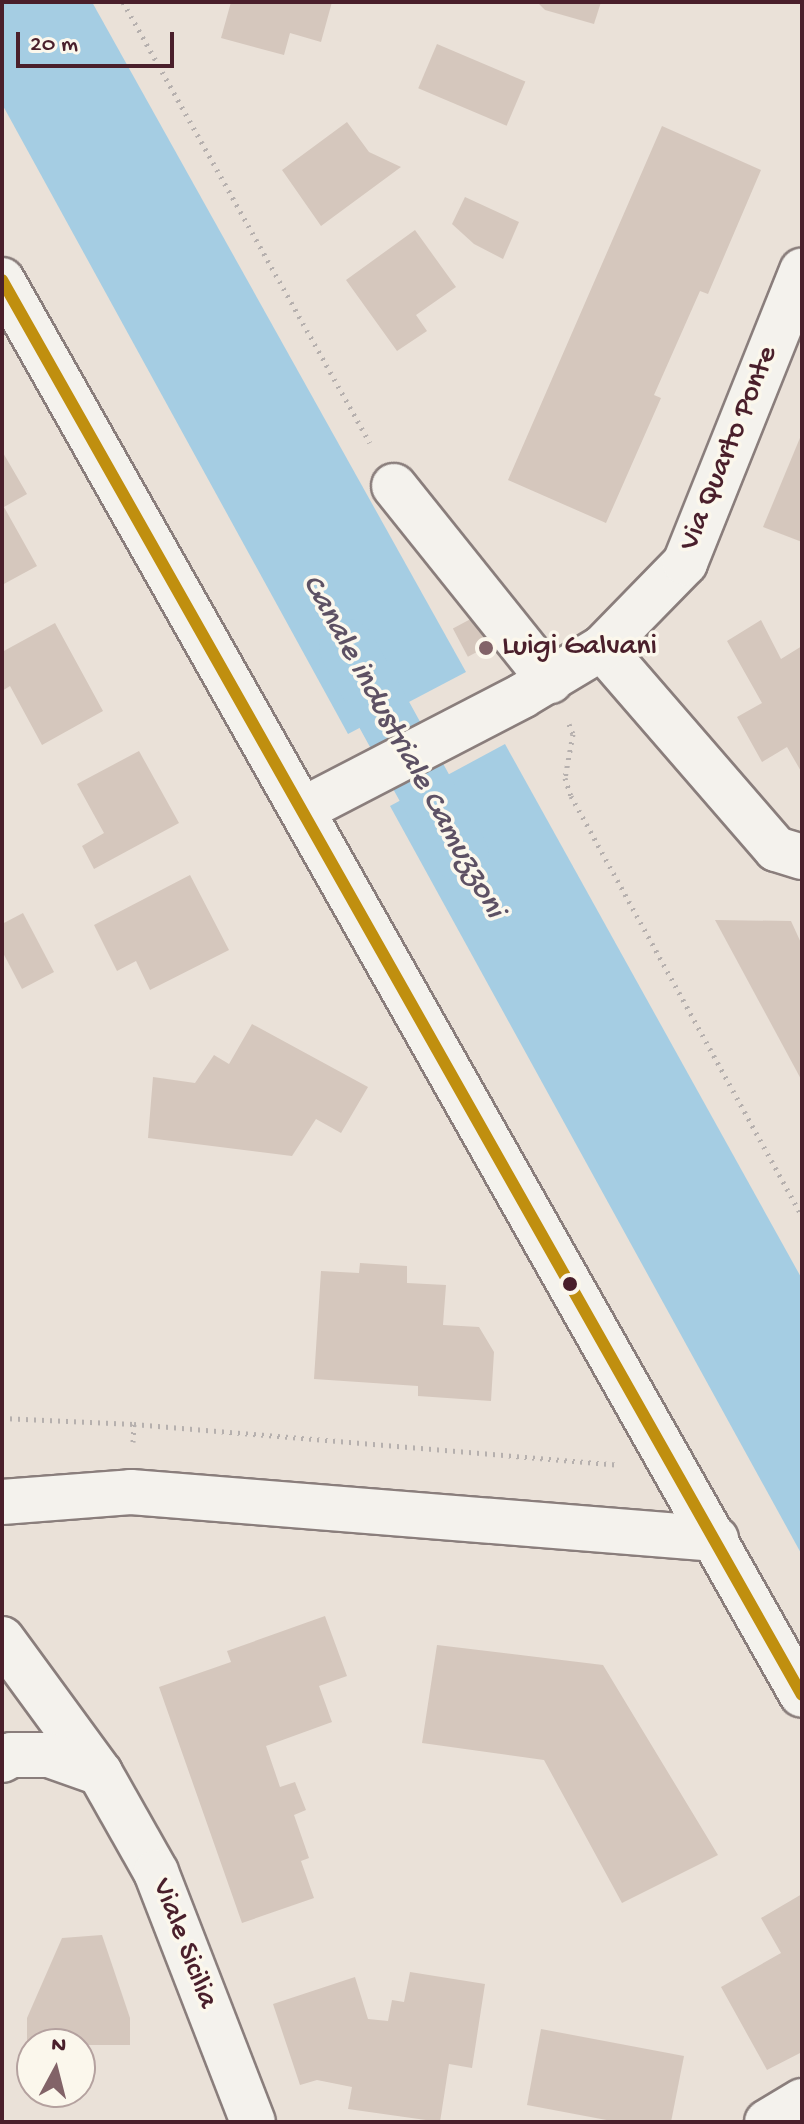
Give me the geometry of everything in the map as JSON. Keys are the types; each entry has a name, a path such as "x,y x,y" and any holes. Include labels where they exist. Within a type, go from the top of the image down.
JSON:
{"street":[{"name":"Via Quarto Ponte","path":"323,800 536,688 602,648 685,563 802,270"},
{"path":"2,280 323,800 802,1695"},
{"path":"394,486 536,688"},
{"path":"602,648 776,849 802,857"},
{"path":"2,1502 131,1492 716,1539"},
{"name":"Viale Sicilia","path":"2,1639 100,1773 156,1872 253,2122"},
{"path":"2,1760 11,1755 49,1755 100,1773"},
{"path":"767,2122 802,2101"}],"path":[{"path":"123,2 394,486"},
{"path":"536,688 573,734 565,778 571,796 802,1217"},
{"path":"2,1418 134,1424 624,1465"}],"water":[{"path":"2,2 92,2 466,672 348,734 2,104"},
{"path":"505,744 802,1279 802,1555 390,806"}],"building":[{"path":"231,2 332,2 321,42 290,33 284,55 221,38"},
{"path":"537,2 601,2 594,24 545,10"},
{"path":"437,44 525,82 507,126 418,88"},
{"path":"347,122 369,152 401,167 321,226 282,170"},
{"path":"662,126 761,170 708,294 700,291 654,395 661,398 606,523 508,480"},
{"path":"465,197 519,222 503,259 474,244 452,224"},
{"path":"415,230 456,287 416,315 427,331 397,351 346,280"},
{"path":"802,433 802,542 763,527"},
{"path":"2,451 27,494 4,507 37,566 2,585"},
{"path":"482,613 497,641 468,657 453,628"},
{"path":"761,620 781,659 802,646 802,773 787,747 762,762 737,717 762,703 727,641"},
{"path":"55,623 103,711 42,745 10,686 2,691 2,652"},
{"path":"139,751 179,823 94,869 82,846 104,833 77,784"},
{"path":"190,875 229,950 150,990 136,961 117,971 94,925"},
{"path":"23,913 54,972 22,989 2,951 2,924"},
{"path":"715,920 791,921 802,945 802,1081"},
{"path":"252,1024 368,1087 341,1133 316,1119 292,1156 148,1138 153,1077 195,1083 214,1055 229,1064"},
{"path":"360,1263 407,1266 407,1283 446,1285 443,1325 479,1327 494,1352 491,1401 418,1396 418,1386 314,1379 321,1271 359,1273"},
{"path":"325,1616 347,1676 319,1686 332,1722 266,1746 280,1787 295,1782 306,1810 294,1815 309,1858 301,1861 314,1898 242,1923 159,1687 231,1662 227,1651"},
{"path":"437,1645 603,1665 718,1855 622,1903 544,1760 422,1743"},
{"path":"802,1894 802,2052 767,2070 721,1987 781,1953 761,1918"},
{"path":"102,1935 130,2018 130,2045 96,2045 96,2028 27,2028 27,2018 62,1938"},
{"path":"410,1972 485,1984 472,2068 449,2064 440,2122 348,2109 352,2087 317,2080 300,2085 273,2004 355,1977 368,2019 388,2021 392,2000 404,2002"},
{"path":"541,2029 684,2056 671,2122 617,2122 527,2105"}],"waterway":[{"name":"Canale industriale Camuzzoni","path":"347,647 461,854"}],"transit line":[{"path":"2,280 802,1695"}],"place":[{"name":"Luigi Galvani","path":"486,648"}]}
